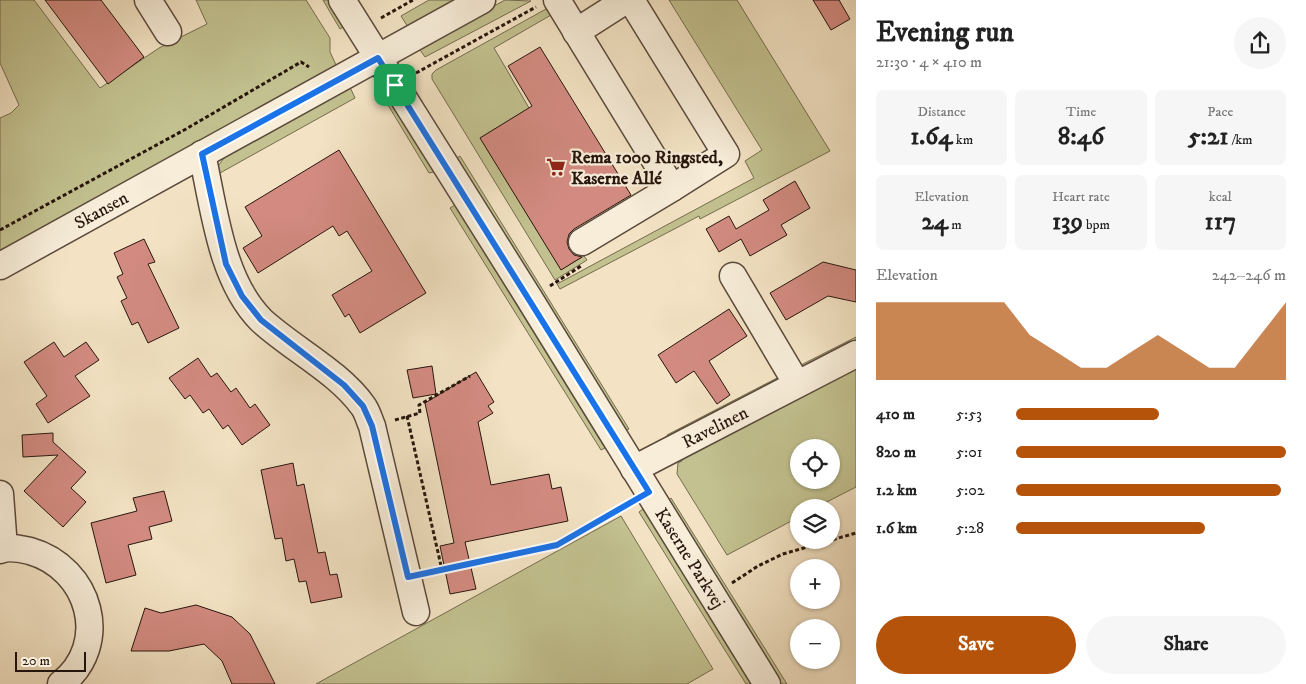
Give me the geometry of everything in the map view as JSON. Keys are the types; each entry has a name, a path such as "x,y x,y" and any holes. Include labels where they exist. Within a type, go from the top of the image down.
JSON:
{"street":[{"path":"148,0 168,32"},
{"name":"Kaserne Parkvej","path":"342,0 767,684"},
{"name":"Skansen","path":"0,266 482,0"},
{"path":"576,32 626,0"},
{"path":"582,242 726,154 631,0"},
{"path":"549,2 576,32 672,188"},
{"path":"202,154 226,264 242,296 261,320 344,385 363,406 372,426 416,612"},
{"path":"733,276 797,384"},
{"name":"Ravelinen","path":"634,469 856,354"},
{"path":"0,494 2,549 22,549 39,554 52,560 64,569 77,584 89,615 87,647 80,664 70,677 61,684"}],"path":[{"path":"395,85 549,2"},
{"path":"0,230 186,129 301,62 320,73 328,85"},
{"path":"372,426 420,413 419,405 470,376"},
{"path":"407,416 442,570"},
{"path":"408,577 557,545 649,492"},
{"path":"731,583 758,566 783,554 856,533"}],"shaded area":[{"path":"0,0 34,0 100,88 159,48 207,24 196,0 306,0 330,38 330,52 337,67 0,254 0,118 11,113 19,105 0,63"},
{"path":"323,0 329,0 345,26 340,29"},
{"path":"429,0 458,0 408,27 401,16"},
{"path":"505,0 531,1 425,57 420,50 425,44"},
{"path":"669,0 737,0 830,151 700,219 699,216 560,289 557,284 754,178 745,161 762,150"},
{"path":"546,9 551,15 494,48 529,108 480,138 562,269 584,256 587,260 555,280 432,79 432,74 436,70"},
{"path":"349,85 355,98 220,173 218,166 227,154"},
{"path":"391,103 434,172 429,173 388,105"},
{"path":"460,156 629,429 625,431 455,159"},
{"path":"455,205 605,448 601,450 450,208"},
{"path":"856,337 856,343 808,368 801,365"},
{"path":"856,365 856,487 833,499 790,499 790,522 727,555 677,474 678,463 682,461 680,456"},
{"path":"779,377 781,382 670,440 667,435"},
{"path":"671,498 787,684 780,684 667,501"},
{"path":"644,508 753,684 746,684 639,512"},
{"path":"621,516 713,669 687,684 316,684"}],"building":[{"path":"45,0 101,0 144,57 108,84"},
{"path":"813,0 839,0 850,19 831,30"},
{"name":"Rema 1000 Ringsted, Kaserne Allé","path":"540,47 631,195 574,229 569,234 567,242 569,249 574,255 582,257 561,270 480,138 532,106 508,66"},
{"path":"339,150 426,293 360,333 349,314 345,317 332,295 372,271 347,231 339,236 333,226 258,273 243,248 262,236 245,207"},
{"path":"795,181 810,208 781,225 787,235 750,256 741,239 719,252 706,229 729,216 736,229 769,210 763,200"},
{"path":"144,239 155,262 148,264 179,328 148,343 138,322 132,325 121,301 127,298 117,277 123,274 114,253"},
{"path":"823,262 856,270 856,302 828,296 786,320 770,293"},
{"path":"729,309 747,336 709,361 730,395 717,404 694,371 676,383 658,355"},
{"path":"54,342 64,357 86,342 99,360 75,376 90,396 48,423 36,404 47,396 24,362"},
{"path":"198,358 211,377 217,373 231,392 236,388 250,408 255,404 270,425 242,445 228,425 223,429 209,409 203,413 190,395 185,399 169,378"},
{"path":"432,366 436,394 413,398 407,370"},
{"path":"476,372 494,402 488,406 493,413 478,422 491,485 549,474 552,489 561,487 568,521 465,542 476,589 450,594 440,546 454,543 425,403"},
{"path":"53,433 53,442 86,472 71,488 86,502 63,527 24,491 58,455 23,457 22,435"},
{"path":"293,463 297,486 304,484 318,553 325,552 330,575 337,574 342,597 311,603 306,581 299,582 294,559 286,561 282,538 275,539 261,470"},
{"path":"164,491 172,521 149,527 152,539 128,545 136,575 106,583 91,523 137,511 133,498"},
{"path":"196,605 232,617 250,634 275,684 232,684 222,661 204,644 169,651 131,651 145,608 161,613"}],"place":[{"name":"Rema 1000 Ringsted, Kaserne Allé","path":"556,167"}],"route":[{"path":"378,58 395,85 649,492 557,545 408,577 372,426 363,406 344,385 261,320 242,296 226,264 202,154 378,58"}]}
